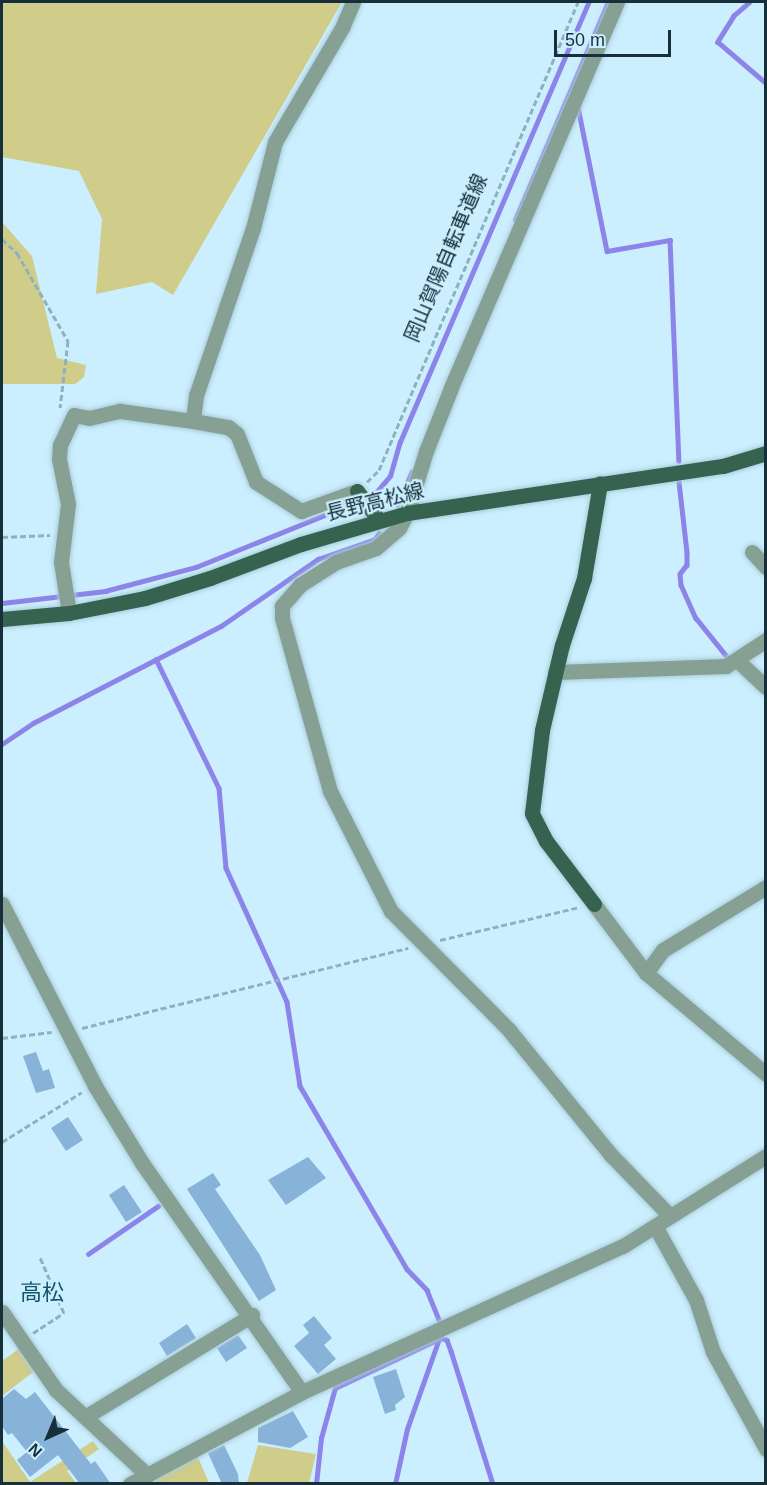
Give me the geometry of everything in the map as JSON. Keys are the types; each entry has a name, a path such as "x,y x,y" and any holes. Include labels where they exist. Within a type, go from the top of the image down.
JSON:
{"main road":[{"name":"長野高松線","path":"2,619 68,604 145,598 200,582 301,544 407,513 723,466 765,453"},
{"path":"594,904 546,841 532,813 542,730 555,672 584,578 600,483"},
{"path":"358,492 379,520"}],"street":[{"path":"193,422 196,395 254,228 275,142 343,27 353,2"},
{"path":"617,2 430,440 407,513 388,540 320,571 288,595 282,606 330,791 391,911 509,1030 610,1154 668,1214"},
{"path":"68,604 61,562 68,504 60,445 74,415 89,418 120,411 228,427 237,434 256,482 302,511 358,492"},
{"path":"752,552 765,567"},
{"path":"555,672 735,663 765,640"},
{"path":"735,663 765,687"},
{"path":"646,973 663,950 765,887"},
{"path":"2,904 95,1086 142,1163 252,1315 302,1392"},
{"path":"594,904 646,973 765,1074"},
{"path":"130,1484 302,1392 586,1264 655,1226 668,1214 765,1156"},
{"path":"655,1226 696,1300 713,1352 765,1449"},
{"path":"2,1312 56,1390 147,1475"},
{"path":"85,1417 252,1315"}],"path":[{"name":"岡山賀陽自転車道線","path":"358,492 380,470 578,2"},
{"path":"2,239 17,253 68,341 60,410 74,415"},
{"path":"2,537 41,538"},
{"path":"2,1038 68,1032 283,978"},
{"path":"2,1142 95,1086"},
{"path":"22,1341 64,1313 39,1255"}],"shaded area":[{"path":"2,2 342,2 173,295 152,282 96,294 102,219 79,171 2,157"},
{"path":"2,222 32,256 57,358 86,365 84,377 75,384 2,384"},
{"path":"20,1348 36,1370 2,1396 2,1361"},
{"path":"2,1441 30,1482 93,1441 99,1449 67,1471 76,1483 2,1483"},
{"path":"258,1445 316,1454 309,1483 247,1483"},
{"path":"197,1455 209,1483 139,1484"}],"building":[{"path":"36,1052 43,1071 49,1069 55,1088 36,1093 23,1056"},
{"path":"68,1117 83,1140 66,1151 51,1128"},
{"path":"308,1157 326,1178 286,1205 268,1180"},
{"path":"213,1173 221,1185 215,1189 260,1255 276,1290 259,1301 187,1189"},
{"path":"124,1185 142,1212 126,1222 109,1195"},
{"path":"314,1316 332,1338 324,1345 336,1359 318,1374 294,1346 309,1333 303,1325"},
{"path":"187,1324 196,1338 167,1356 159,1343"},
{"path":"238,1335 247,1348 226,1362 217,1348"},
{"path":"396,1369 405,1397 395,1405 396,1410 385,1414 373,1377"},
{"path":"14,1389 26,1399 35,1392 91,1464 95,1461 111,1484 80,1484 58,1455 30,1477 17,1460 27,1452 12,1433 8,1435 2,1426 2,1399"},
{"path":"293,1411 308,1437 290,1448 258,1442 258,1428"},
{"path":"224,1445 238,1474 239,1484 222,1484 208,1453"}],"waterway":[{"path":"2,603 105,591 196,567 374,495 390,476 400,442 589,2"},
{"path":"515,220 608,2"},
{"path":"750,2 734,16 718,42 766,83"},
{"path":"578,107 607,251 670,240 679,461"},
{"path":"397,505 412,472"},
{"path":"679,482 687,552 687,565 680,574 681,585 696,618 729,659"},
{"path":"2,744 33,723 221,626 318,559 375,539 379,533"},
{"path":"156,659 219,788 226,868 287,1002 300,1086 407,1269 427,1290 441,1324"},
{"path":"88,1254 158,1206"},
{"path":"395,1484 407,1429 441,1333"},
{"path":"316,1484 321,1438 335,1388 441,1338 447,1340 451,1351 493,1484"}],"district":[{"name":"高松","path":"42,1293"}]}
